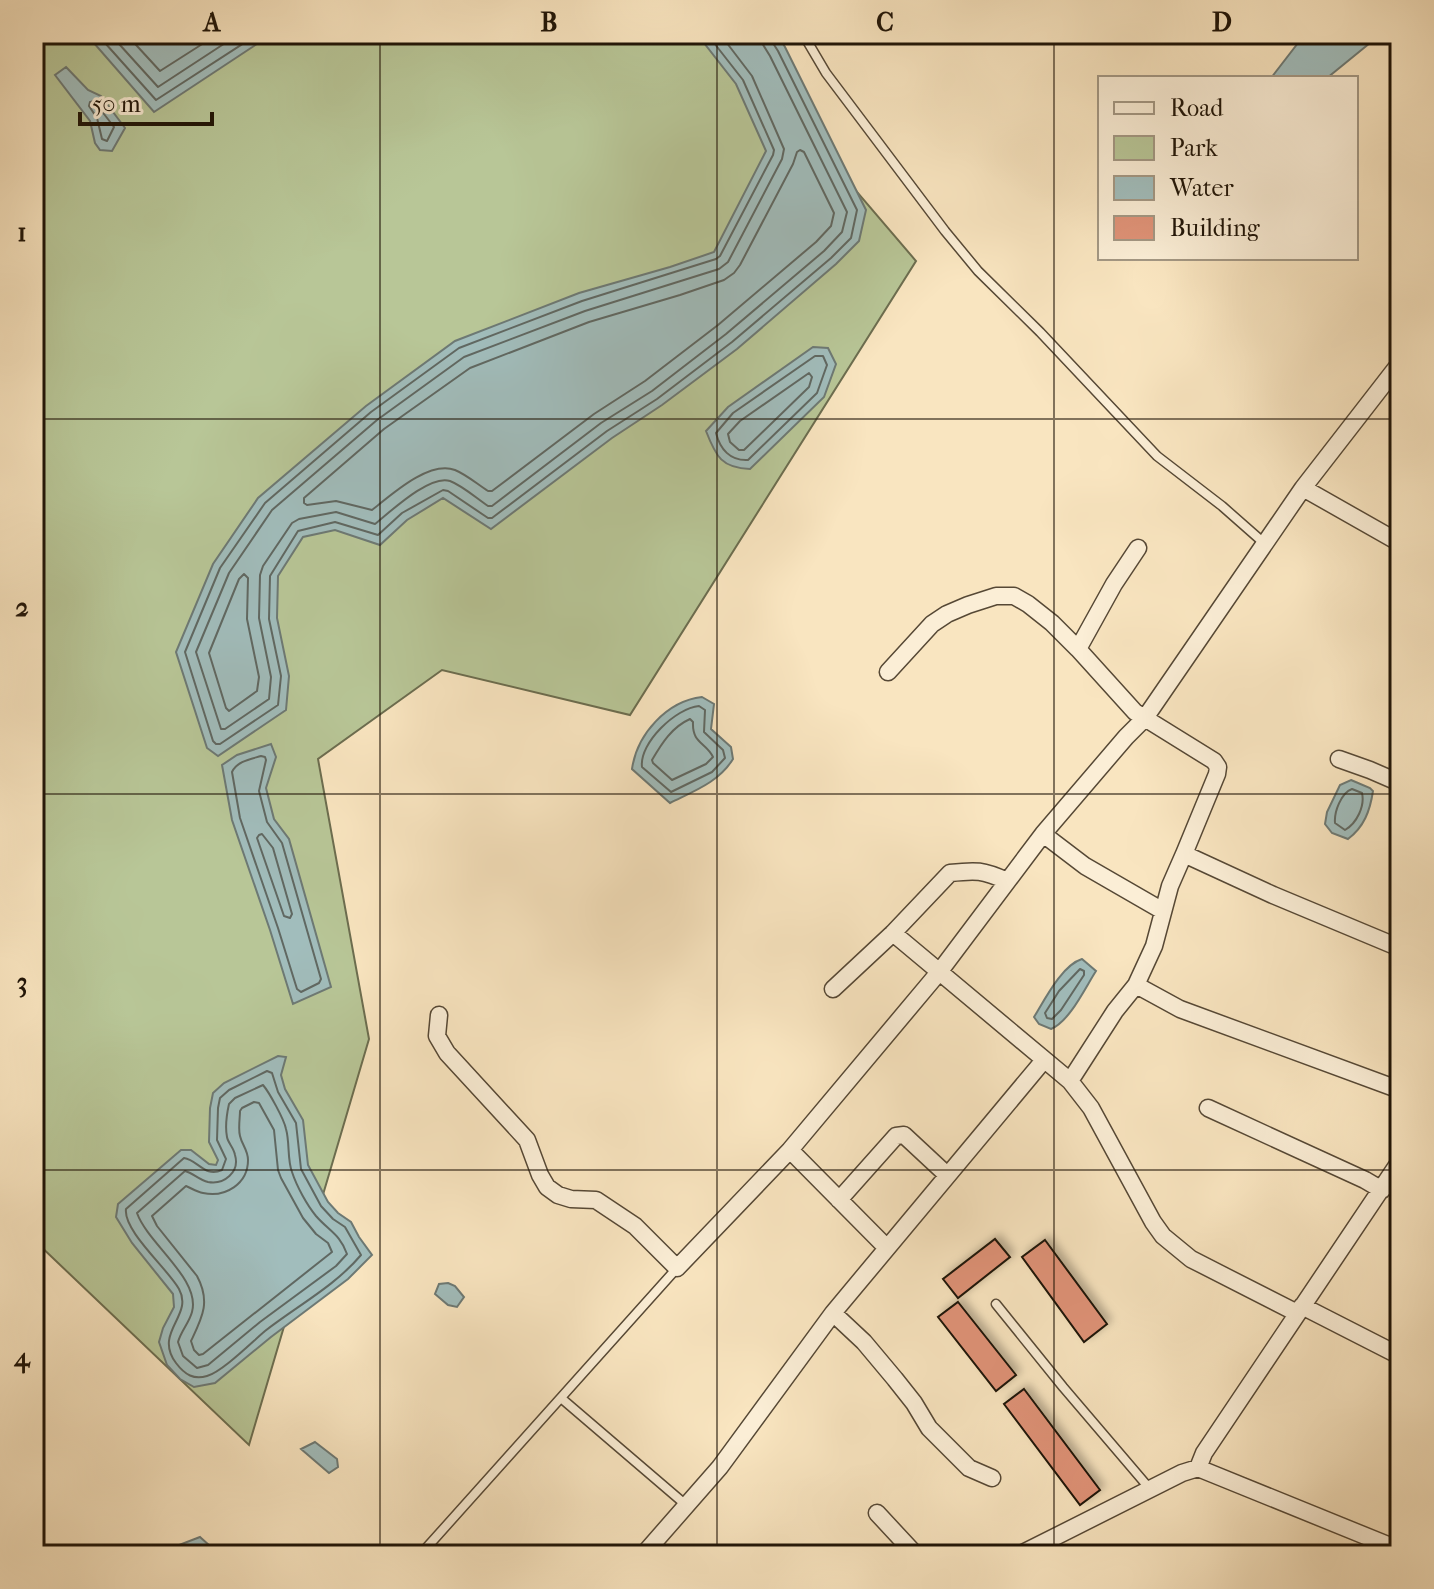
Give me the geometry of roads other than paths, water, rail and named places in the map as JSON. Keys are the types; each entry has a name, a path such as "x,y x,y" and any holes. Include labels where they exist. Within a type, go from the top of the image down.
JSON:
{"street":[{"path":"439,1015 437,1036 447,1053 527,1140 547,1187 571,1199 596,1200 635,1226 677,1268 790,1150 940,971 1043,834 1145,718 1303,488 1400,363"},
{"path":"1303,488 1400,543"},
{"path":"1078,649 1138,548"},
{"path":"888,672 932,624 968,605 996,596 1014,596 1052,623 1135,712 1214,761 1218,767 1170,886 1154,946 1136,985 1115,1011 1070,1081"},
{"path":"1339,759 1400,783"},
{"path":"1043,834 1085,866 1163,911"},
{"path":"1184,854 1400,948"},
{"path":"833,989 893,933 950,873 973,870 1007,881"},
{"path":"893,933 1070,1081 1091,1108 1163,1236 1191,1259 1400,1356"},
{"path":"1136,985 1180,1009 1400,1090"},
{"path":"650,1553 720,1467 833,1313 1044,1060"},
{"path":"1208,1108 1354,1174 1382,1190"},
{"path":"839,1200 899,1134 904,1135 947,1175"},
{"path":"790,1150 886,1247"},
{"path":"1198,1468 1204,1453 1400,1161"},
{"path":"833,1313 864,1342 895,1379 929,1428 969,1468 992,1478"},
{"path":"1019,1555 1182,1473 1198,1468 1400,1550"},
{"path":"877,1513 916,1555"}],"lane":[{"path":"803,34 826,73 978,271 1157,456 1265,544"},
{"path":"420,1555 677,1268"},
{"path":"996,1304 1150,1490"},
{"path":"561,1398 686,1505"}],"water":[{"path":"86,34 272,34 154,112"},
{"path":"697,34 777,34 866,210 859,241 737,349 491,529 443,498 407,520 380,545 335,530 303,537 278,576 277,618 289,676 286,710 218,756 207,748 176,652 213,564 258,498 366,406 455,341 579,293 714,252 766,151 736,84"},
{"path":"1305,34 1381,34 1329,76 1273,76"},
{"path":"66,67 88,90 101,96 125,128 112,151 100,150 95,143 90,121 55,75"},
{"path":"813,347 828,348 836,364 824,397 750,469 726,463 713,448 706,431 728,407"},
{"path":"702,697 714,704 711,729 731,747 733,759 713,780 670,803 632,769 635,756 647,732 666,712"},
{"path":"271,744 276,757 266,788 274,819 289,839 331,987 293,1004 232,820 222,765 237,755"},
{"path":"1351,780 1373,791 1365,818 1348,839 1332,833 1325,824 1327,812 1340,785"},
{"path":"1082,959 1096,971 1076,1003 1064,1019 1051,1029 1039,1024 1034,1017 1049,992 1068,968"},
{"path":"278,1056 286,1057 281,1075 285,1089 303,1120 308,1165 328,1202 351,1222 372,1255 348,1279 215,1383 194,1387 180,1379 167,1365 159,1342 174,1307 173,1294 132,1243 116,1217 118,1204 181,1150 191,1150 209,1164 216,1165 218,1160 209,1142 213,1093 224,1083"},
{"path":"448,1283 464,1297 457,1307 448,1305 435,1294 439,1284"},
{"path":"315,1442 337,1459 338,1467 329,1473 301,1449"},
{"path":"200,1537 220,1555 163,1555 171,1548"}]}
